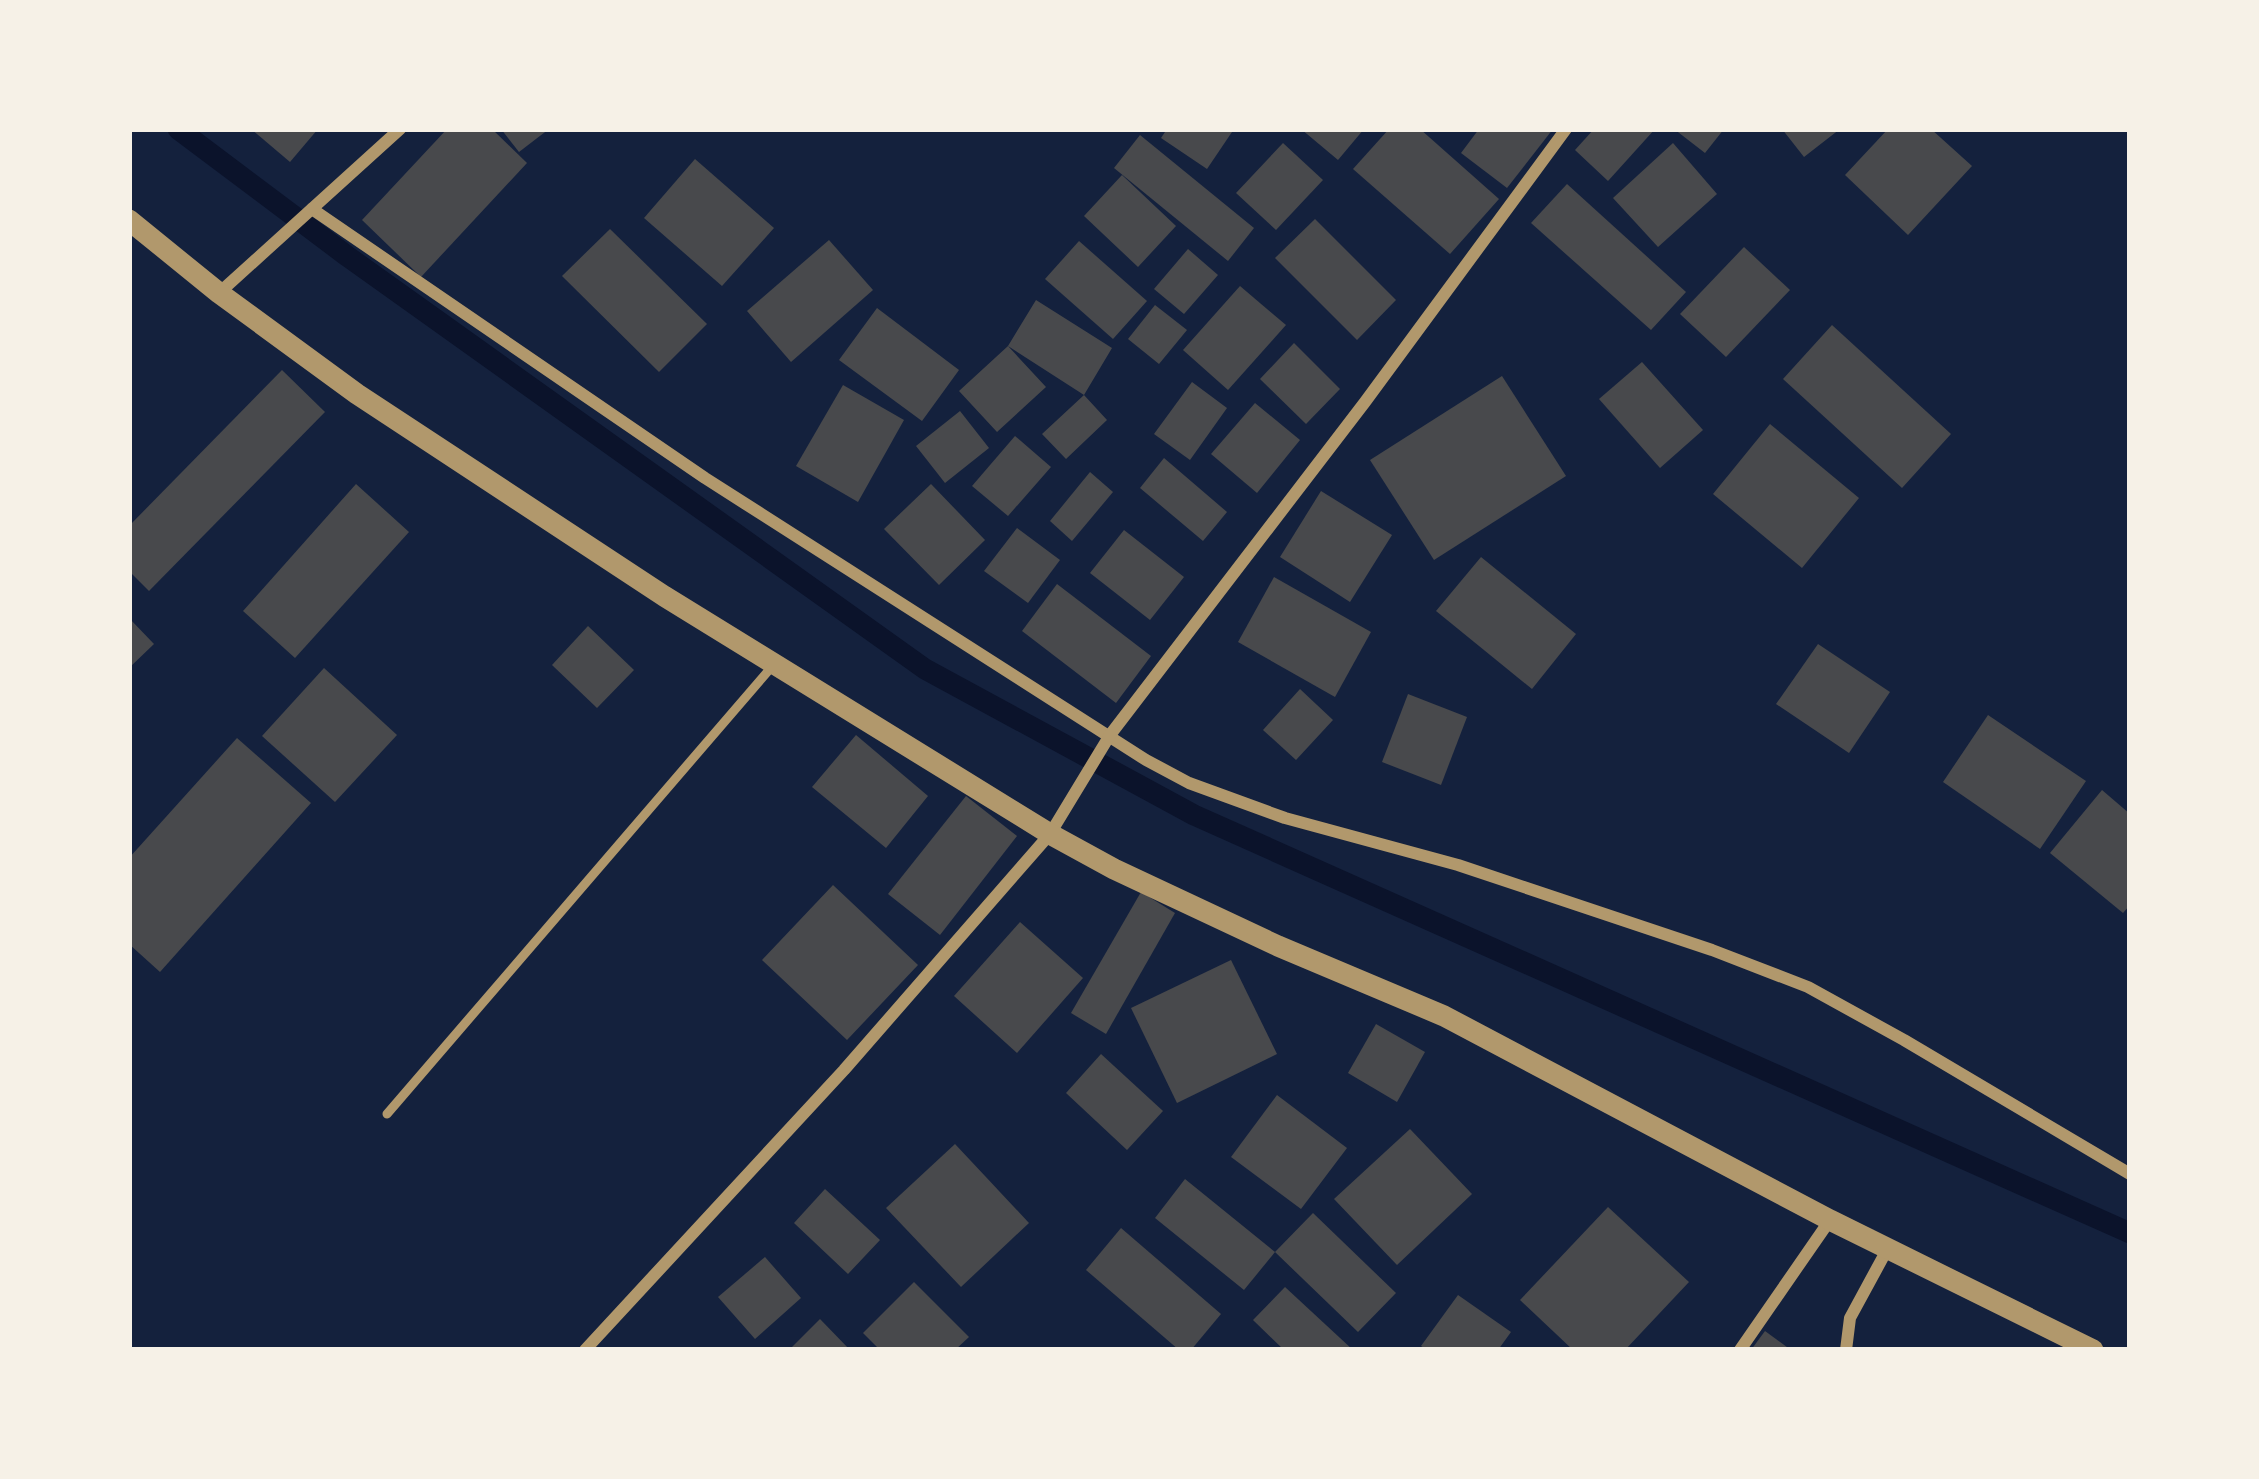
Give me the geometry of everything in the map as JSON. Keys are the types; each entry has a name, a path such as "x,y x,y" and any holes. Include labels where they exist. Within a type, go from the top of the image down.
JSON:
{"street":[{"path":"219,293 400,129"},
{"path":"585,1350 844,1070 1050,835 1107,739 1566,129"},
{"path":"307,213 1107,739 1189,783 1285,818 1458,865 1808,987 2130,1174"},
{"path":"129,220 219,293 412,430 664,596 1050,835 1278,946 1444,1016 1830,1220 2093,1350"},
{"path":"1740,1350 1830,1220"},
{"path":"1846,1350 1850,1318 1888,1248"}],"lane":[{"path":"387,1114 775,663"}],"building":[{"path":"251,129 318,129 290,162"},
{"path":"447,129 492,129 527,163 421,277 362,220"},
{"path":"501,129 549,129 519,152"},
{"path":"1167,129 1234,129 1207,169 1161,138"},
{"path":"1301,129 1364,129 1338,160"},
{"path":"1389,129 1420,129 1499,199 1450,254 1353,169"},
{"path":"1479,129 1553,129 1507,188 1461,153"},
{"path":"1594,129 1655,129 1608,181 1575,150"},
{"path":"1674,129 1724,129 1705,153"},
{"path":"1782,129 1840,129 1804,157"},
{"path":"1888,129 1931,129 1972,166 1908,235 1845,175"},
{"path":"1140,135 1254,228 1228,261 1114,168"},
{"path":"1283,143 1323,180 1276,230 1236,193"},
{"path":"1673,143 1717,194 1658,247 1613,198"},
{"path":"695,159 774,228 722,286 644,218"},
{"path":"1122,175 1176,226 1138,267 1084,216"},
{"path":"1567,184 1686,292 1651,330 1531,223"},
{"path":"1315,219 1396,300 1357,340 1275,258"},
{"path":"610,229 707,324 659,372 562,276"},
{"path":"829,240 873,290 791,362 747,311"},
{"path":"1079,241 1147,301 1113,339 1045,279"},
{"path":"1744,247 1790,290 1726,357 1680,314"},
{"path":"1188,249 1218,275 1184,314 1154,289"},
{"path":"1240,286 1286,325 1228,390 1183,350"},
{"path":"1036,300 1112,348 1084,395 1008,346"},
{"path":"1155,305 1187,330 1159,364 1128,339"},
{"path":"877,308 959,370 922,421 839,360"},
{"path":"1832,325 1951,434 1902,488 1783,379"},
{"path":"1294,343 1340,389 1306,424 1260,379"},
{"path":"1008,346 1046,387 997,432 959,391"},
{"path":"1642,362 1703,430 1660,468 1599,399"},
{"path":"282,370 325,412 149,591 129,571 129,526"},
{"path":"1502,376 1566,476 1434,560 1370,460"},
{"path":"1192,382 1227,408 1190,460 1154,434"},
{"path":"843,385 904,420 858,502 796,466"},
{"path":"1084,395 1107,420 1066,459 1042,434"},
{"path":"1255,403 1300,440 1257,493 1211,454"},
{"path":"960,411 989,448 945,483 916,446"},
{"path":"1770,424 1859,498 1802,568 1713,494"},
{"path":"1015,436 1051,467 1008,516 972,486"},
{"path":"1164,458 1227,512 1203,541 1140,488"},
{"path":"1090,472 1113,492 1072,541 1050,521"},
{"path":"356,484 409,532 295,658 243,611"},
{"path":"931,484 985,540 939,585 884,529"},
{"path":"1321,491 1392,535 1350,602 1280,557"},
{"path":"1017,528 1060,560 1028,603 984,571"},
{"path":"1124,530 1184,577 1150,620 1090,573"},
{"path":"1481,557 1576,634 1532,689 1436,611"},
{"path":"1274,577 1371,632 1335,697 1238,642"},
{"path":"1057,584 1151,656 1116,703 1022,631"},
{"path":"129,618 154,644 129,668"},
{"path":"588,626 634,670 597,708 552,665"},
{"path":"1818,644 1890,692 1849,753 1776,704"},
{"path":"324,668 397,735 335,802 262,736"},
{"path":"1300,689 1333,720 1296,760 1263,730"},
{"path":"1408,694 1467,717 1441,785 1382,762"},
{"path":"1988,715 2086,781 2040,849 1943,782"},
{"path":"856,735 928,796 886,848 812,787"},
{"path":"237,738 311,803 160,972 129,944 129,858"},
{"path":"2102,790 2130,814 2130,905 2123,913 2050,853"},
{"path":"966,796 1017,836 940,935 888,894"},
{"path":"833,885 918,965 847,1040 762,960"},
{"path":"1141,892 1175,913 1106,1034 1071,1013"},
{"path":"1020,922 1083,978 1017,1053 954,996"},
{"path":"1231,960 1277,1054 1177,1103 1131,1008"},
{"path":"1376,1024 1425,1052 1397,1102 1348,1073"},
{"path":"1101,1054 1163,1111 1127,1150 1066,1093"},
{"path":"1277,1095 1347,1148 1301,1209 1231,1157"},
{"path":"1410,1129 1472,1194 1397,1265 1334,1199"},
{"path":"955,1144 1029,1223 961,1287 886,1208"},
{"path":"1185,1179 1275,1252 1244,1290 1155,1218"},
{"path":"825,1189 880,1240 848,1274 794,1223"},
{"path":"1608,1207 1689,1282 1625,1350 1573,1350 1520,1300"},
{"path":"1313,1213 1396,1293 1358,1332 1275,1252"},
{"path":"1121,1228 1221,1314 1191,1350 1179,1350 1086,1270"},
{"path":"765,1257 801,1298 755,1339 718,1297"},
{"path":"914,1282 969,1337 955,1350 880,1350 863,1333"},
{"path":"1285,1287 1353,1350 1284,1350 1253,1320"},
{"path":"1458,1295 1511,1332 1498,1350 1427,1350 1421,1346"},
{"path":"820,1319 850,1350 789,1350"},
{"path":"1765,1331 1791,1350 1751,1350"}],"waterway":[{"path":"178,129 347,256 925,669 1194,815 2130,1233"}]}
